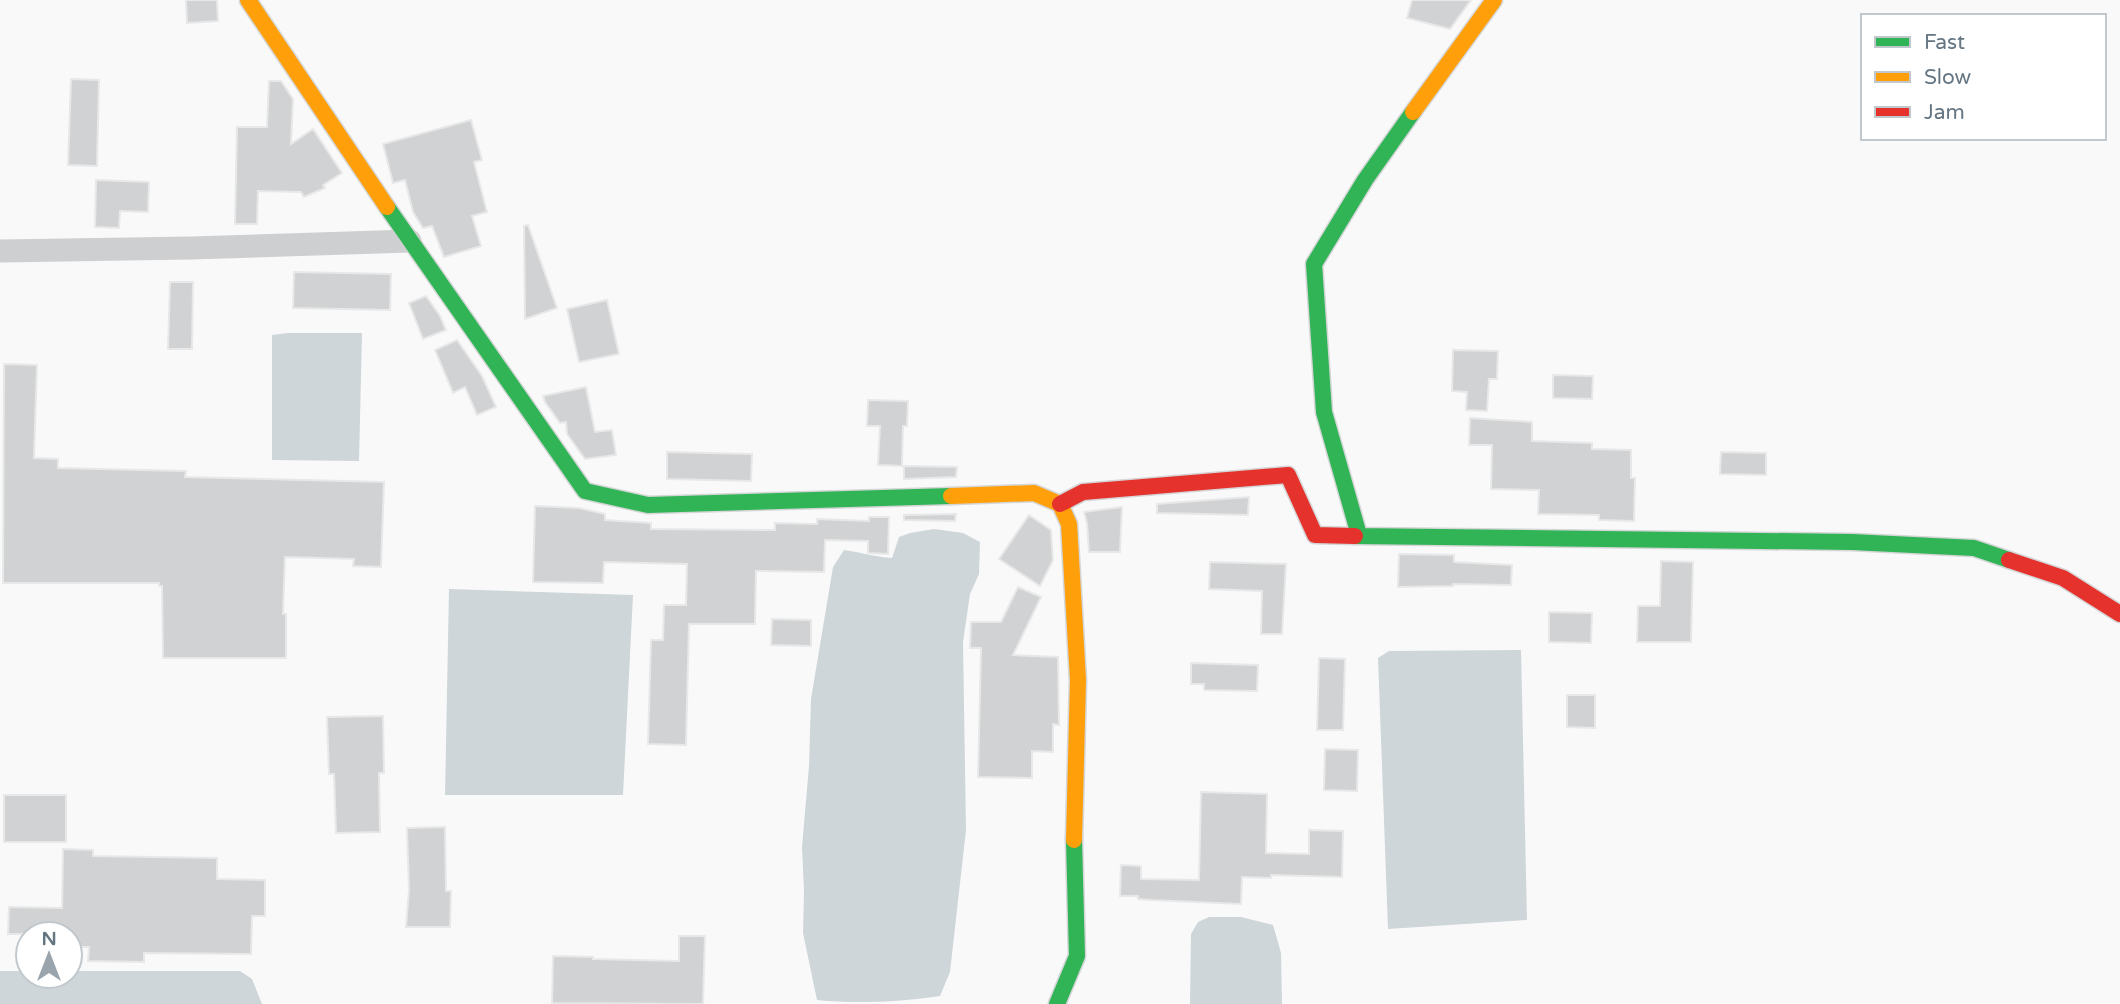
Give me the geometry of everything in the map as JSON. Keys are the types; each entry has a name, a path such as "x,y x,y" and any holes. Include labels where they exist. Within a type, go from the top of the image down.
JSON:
{"street":[{"path":"248,0 410,241 585,491 648,505 1034,493 1060,504 1069,524 1079,681 1074,861 1077,956 1057,1004"},
{"path":"1359,535 1324,412 1314,264 1365,180 1494,0"},
{"path":"0,251 410,241"},
{"path":"1060,504 1083,492 1288,475 1315,535 1852,542 1974,548 2063,578 2120,614"}],"shaded area":[{"path":"362,333 359,461 272,460 272,335"},
{"path":"934,529 963,533 980,542 979,574 970,594 963,642 966,830 950,972 940,996 878,1002 817,1000 803,933 802,847 811,699 833,567 844,550 892,558 899,537"},
{"path":"449,589 633,595 623,795 445,795"},
{"path":"1521,650 1527,920 1388,929 1378,658 1389,651"},
{"path":"1209,917 1241,917 1273,925 1281,953 1282,1004 1190,1004 1191,934 1198,922"},
{"path":"0,971 14,971 14,990 84,990 84,971 240,971 252,979 262,1004 0,1004"}],"building":[{"path":"186,0 217,0 218,21 187,23"},
{"path":"1412,0 1471,0 1450,29 1407,18"},
{"path":"71,79 99,80 97,166 68,165"},
{"path":"269,81 281,81 293,99 291,144 313,129 342,173 323,185 325,188 304,197 301,192 258,191 257,224 235,224 237,127 267,127"},
{"path":"471,120 482,160 474,162 487,212 472,216 481,246 444,257 432,226 423,228 413,212 405,180 393,183 383,144"},
{"path":"96,180 149,182 148,212 120,211 119,228 95,227"},
{"path":"528,225 557,308 525,319 524,226"},
{"path":"294,272 391,274 390,310 293,308"},
{"path":"170,282 193,282 192,349 168,349"},
{"path":"426,296 446,330 423,339 409,303"},
{"path":"607,300 619,354 579,362 567,309"},
{"path":"457,340 482,376 496,407 477,415 465,387 453,393 435,350"},
{"path":"1453,350 1498,351 1497,379 1489,379 1487,411 1466,410 1467,392 1452,391"},
{"path":"4,364 37,365 34,458 58,459 58,468 186,471 185,477 384,482 381,567 353,566 354,559 285,557 283,614 286,614 286,658 163,658 162,586 159,586 159,583 3,583"},
{"path":"1553,375 1593,376 1592,399 1553,398"},
{"path":"586,387 595,432 612,430 616,455 585,459 567,434 566,422 560,423 543,396"},
{"path":"868,400 908,401 907,426 903,426 902,466 878,465 880,426 867,426"},
{"path":"1470,418 1532,422 1532,441 1592,443 1592,449 1631,450 1631,478 1635,478 1634,521 1599,520 1599,515 1538,514 1539,490 1491,489 1492,445 1469,445"},
{"path":"667,452 752,454 751,481 667,479"},
{"path":"1721,452 1766,453 1766,475 1720,474"},
{"path":"904,466 957,467 956,477 904,479"},
{"path":"1249,497 1248,515 1157,513 1157,504"},
{"path":"535,506 579,508 605,514 605,520 651,523 651,529 775,530 775,523 817,524 817,519 869,521 869,517 889,517 888,554 868,553 868,541 825,540 824,572 756,571 755,624 689,624 686,745 648,744 651,640 663,640 664,605 686,605 687,564 604,562 603,583 533,582"},
{"path":"1122,507 1120,552 1089,552 1084,512"},
{"path":"956,514 955,521 904,520 904,515"},
{"path":"1029,515 1051,530 1053,560 1040,586 999,559"},
{"path":"1399,554 1454,555 1454,562 1512,565 1511,585 1398,587"},
{"path":"1661,561 1693,562 1691,642 1637,642 1638,606 1660,606"},
{"path":"1210,562 1286,564 1282,634 1261,634 1262,591 1209,589"},
{"path":"1018,587 1041,597 1013,655 1058,657 1059,725 1053,724 1053,752 1032,751 1032,778 978,777 981,648 970,648 971,622 1001,622"},
{"path":"1549,612 1592,613 1591,643 1549,642"},
{"path":"772,619 811,620 811,646 771,645"},
{"path":"1319,658 1345,659 1343,730 1317,730"},
{"path":"1191,663 1258,665 1257,691 1204,690 1204,684 1191,684"},
{"path":"1567,695 1595,695 1595,728 1567,727"},
{"path":"383,716 384,773 379,773 380,832 336,833 334,774 329,774 327,717"},
{"path":"1325,749 1358,750 1357,791 1324,790"},
{"path":"1201,792 1267,794 1266,853 1309,854 1309,830 1343,831 1342,877 1242,877 1241,904 1120,896 1121,865 1141,866 1141,879 1199,880"},
{"path":"4,795 66,795 66,842 4,842"},
{"path":"445,827 446,891 451,891 450,927 406,927 409,890 407,828"},
{"path":"63,849 93,850 93,856 217,858 217,879 265,880 265,916 252,916 251,954 144,953 144,962 88,961 89,947 84,947 84,920 14,920 14,934 8,934 9,907 62,908"},
{"path":"679,936 705,936 703,1004 552,1003 553,956 679,961"}],"traffic: fast":[{"path":"1359,535 1324,412 1314,264 1365,180 1413,112"},
{"path":"387,207 585,491 648,505 951,496"},
{"path":"1355,536 1852,542 1974,548 2009,560"},
{"path":"1057,1004 1077,956 1074,840"}],"traffic: slow":[{"path":"248,0 387,207"},
{"path":"1413,112 1494,0"},
{"path":"951,496 1034,493 1060,504 1069,524 1078,680 1074,840"}],"traffic: jam":[{"path":"1060,504 1083,492 1288,475 1315,535 1355,536"},
{"path":"2009,560 2063,578 2120,614"}]}
